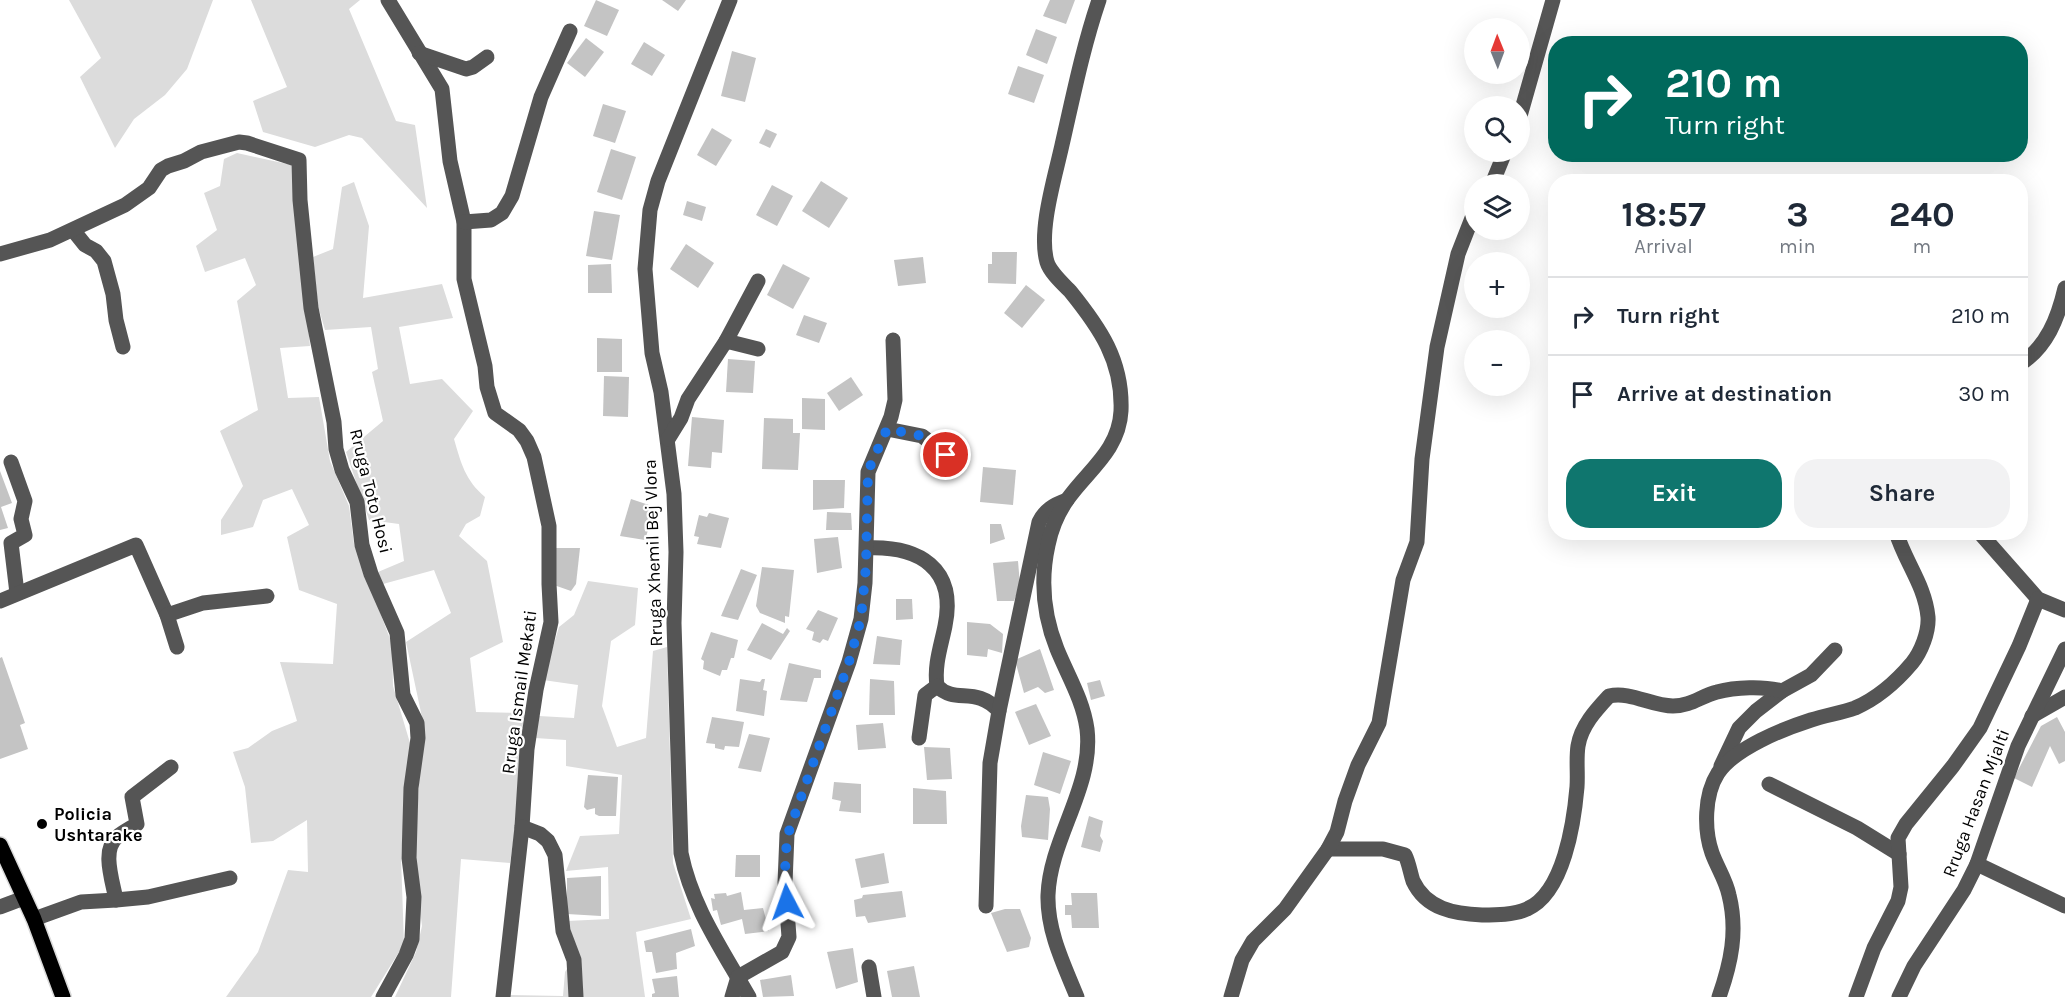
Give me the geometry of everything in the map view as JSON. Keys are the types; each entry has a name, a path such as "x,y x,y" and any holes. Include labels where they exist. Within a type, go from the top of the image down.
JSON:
{"main road":[{"path":"0,844 34,919 63,997"}],"street":[{"name":"Rruga Ismail Mekati","path":"388,0 442,89 448,153 464,222 464,279 485,366 487,387 495,413 519,430 527,441 534,457 549,525 551,622 536,690 527,749 522,827 503,997"},
{"name":"Rruga Xhemil Bej Vlora","path":"730,0 658,181 650,210 645,269 652,353 668,439 675,520 674,623 681,853 686,881 697,908 749,997"},
{"path":"1077,997 1055,942 1049,917 1048,894 1057,851 1077,798 1087,753 1087,731 1083,709 1057,650 1047,620 1042,594 1043,568 1048,541 1067,500 1104,456 1118,432 1121,413 1118,377 1104,337 1047,263 1046,228 1084,48 1099,0"},
{"path":"1526,96 1553,0"},
{"path":"464,222 491,220 502,213 512,196 541,97 570,31"},
{"path":"419,53 465,69 473,67 487,57"},
{"name":"Rruga Toto Hosi","path":"73,230 125,205 149,188 161,170 201,152 247,142 299,159 300,200 311,308 334,422 336,449 342,470 357,502 362,545 371,574 397,633 403,696 417,723 418,738 411,788 408,858 414,897 412,939 383,997"},
{"path":"0,254 50,240 73,230 104,261 123,347"},
{"path":"1231,997 1242,960 1253,941 1285,909 1328,849 1337,832 1358,765 1379,723 1403,580 1417,542 1422,459 1437,347 1458,254 1464,239"},
{"path":"668,439 681,418 688,399 726,341 758,281"},
{"path":"2028,357 2040,347 2050,333 2065,288"},
{"path":"732,997 738,977 782,952 789,937 785,883 788,834 849,662 861,619 867,548 868,471 887,429 895,400 893,340"},
{"path":"726,341 758,350"},
{"path":"887,429 922,436 946,455"},
{"path":"11,462 25,501 21,519 25,536 11,543 17,593"},
{"path":"986,906 990,763 999,711 1039,522 1044,512 1067,500"},
{"path":"1717,774 1730,760 1748,748 1789,728 1856,707 1874,698 1887,689 1918,656 1928,620 1918,578 1900,540"},
{"path":"1986,540 2038,599 2065,610"},
{"path":"0,600 136,545 167,615 177,647"},
{"path":"867,548 892,549 917,554 938,572 948,604 935,676 937,686 942,691 953,695 984,698 999,711"},
{"path":"167,615 203,603 267,596"},
{"path":"1856,997 1874,948 1898,901 1901,886 1898,838 1906,824 1953,766 1980,728 2019,646 2038,599"},
{"name":"Rruga Hasan Mjalti","path":"1899,997 1914,966 1964,890 1977,864 2004,783 2032,716 2065,650"},
{"path":"1719,997 1732,951 1734,932 1729,894 1712,852 1706,824 1711,789 1739,728 1782,691 1811,675 1835,651"},
{"path":"919,738 925,695 937,686"},
{"path":"1328,849 1383,849 1405,855 1421,894 1435,905 1453,913 1503,915 1527,910 1551,887 1562,863 1575,809 1578,746 1584,727 1609,696 1628,696 1653,705 1675,706 1694,703 1716,692 1733,689 1782,691"},
{"path":"2032,716 2065,697"},
{"path":"117,900 109,855 110,846 116,837 138,824 132,797 171,767"},
{"path":"1769,784 1857,828 1899,854"},
{"path":"522,827 540,834 548,841 555,855 563,931 574,960 576,997"},
{"path":"1977,864 2065,906"},
{"path":"34,919 81,902 148,897 230,878"},
{"path":"0,907 24,898"},
{"path":"869,968 874,997"}],"shaded area":[{"path":"69,0 213,0 187,69 165,95 134,119 115,148 80,77 101,58"},
{"path":"251,0 360,0 349,9 396,121 415,125 427,208 362,138 349,135 315,147 263,132 253,101 287,87"},
{"path":"237,153 292,165 310,346 280,348 288,398 319,397 330,461 349,506 354,544 392,644 393,686 410,743 401,857 404,944 371,997 226,997 258,952 288,870 308,872 307,820 273,841 251,843 245,787 233,752 248,748 272,731 297,721 280,662 333,664 337,604 299,590 287,537 309,525 292,489 263,500 253,527 221,535 221,520 243,486 220,431 258,410 237,301 256,285 245,258 205,272 196,246 217,230 204,193 220,186 224,159"},
{"path":"354,182 369,226 363,298 442,284 453,318 399,327 410,384 442,379 473,411 454,439 468,478 485,497 480,516 466,524 459,536 487,561 503,642 470,658 476,712 526,713 517,816 510,863 461,859 451,997 395,997 416,952 422,926 414,860 423,722 406,642 451,613 434,570 383,584 378,572 404,561 399,524 369,520 346,452 383,421 372,372 378,369 371,327 325,330 318,306 313,257 333,249 342,187"},
{"path":"588,581 638,588 635,625 611,641 602,706 617,747 646,738 653,651 667,647 673,863 691,919 636,932 645,997 509,997 509,995 563,996 565,972 578,952 567,921 609,919 608,867 566,871 580,836 619,834 622,775 566,766 566,740 535,738 539,716 574,718 578,685 543,680 559,627 574,615"}],"building":[{"path":"596,0 619,10 607,36 584,26"},
{"path":"662,0 686,0 678,11"},
{"path":"1050,0 1075,0 1066,24 1043,16"},
{"path":"1036,29 1057,37 1047,64 1026,55"},
{"path":"586,38 604,52 585,77 567,63"},
{"path":"644,42 665,55 652,76 631,64"},
{"path":"732,51 756,58 745,102 721,96"},
{"path":"1018,66 1044,75 1034,103 1008,94"},
{"path":"603,104 626,111 615,143 593,136"},
{"path":"712,128 732,140 716,166 697,155"},
{"path":"766,129 777,134 770,148 759,143"},
{"path":"611,149 636,157 622,200 597,192"},
{"path":"821,181 848,198 829,228 802,211"},
{"path":"772,185 793,196 777,226 756,215"},
{"path":"687,201 706,207 702,221 683,215"},
{"path":"594,211 620,215 612,260 586,256"},
{"path":"686,244 714,263 698,288 670,269"},
{"path":"992,252 1017,252 1016,284 988,283 988,264 992,264"},
{"path":"923,257 926,283 898,286 894,260"},
{"path":"611,264 612,293 588,293 588,265"},
{"path":"783,264 810,278 793,309 767,295"},
{"path":"1026,285 1045,300 1022,328 1004,313"},
{"path":"804,315 827,323 819,343 796,335"},
{"path":"597,338 622,339 622,372 597,372"},
{"path":"728,359 755,361 753,393 726,392"},
{"path":"604,376 629,377 628,417 603,416"},
{"path":"851,377 863,395 839,411 827,393"},
{"path":"802,398 825,399 825,430 802,429"},
{"path":"692,417 724,420 722,453 712,452 711,468 688,466"},
{"path":"764,418 793,419 793,433 800,433 798,470 762,469"},
{"path":"983,467 1016,470 1013,505 980,502"},
{"path":"0,471 12,503 1,507 8,528 0,530"},
{"path":"813,480 845,480 844,508 813,510"},
{"path":"631,499 655,507 645,540 620,536"},
{"path":"827,512 851,513 852,530 826,530"},
{"path":"709,513 729,518 721,548 697,544 699,537 694,536 699,515 707,517"},
{"path":"990,524 1001,524 1005,539 990,544"},
{"path":"838,537 842,568 817,573 814,539"},
{"path":"554,548 580,548 576,584 571,591 551,584"},
{"path":"1018,561 1020,585 1014,601 997,601 993,563"},
{"path":"762,567 794,570 789,617 785,616 785,623 760,613 756,606"},
{"path":"741,569 757,575 738,620 721,616"},
{"path":"896,599 912,599 913,619 896,620"},
{"path":"818,610 838,618 828,641 823,639 820,643 812,640 814,632 806,629"},
{"path":"967,622 990,624 1003,634 1002,653 988,649 987,657 967,655"},
{"path":"762,623 783,634 787,628 790,631 771,660 747,650"},
{"path":"711,632 738,640 734,658 731,658 727,670 722,670 720,676 703,669 704,661 701,659"},
{"path":"877,636 902,640 900,665 873,664"},
{"path":"1040,649 1054,690 1045,693 1038,687 1024,693 1015,660"},
{"path":"2,657 25,723 20,725 28,749 0,759 0,658"},
{"path":"789,663 821,670 821,678 814,678 807,702 780,700"},
{"path":"740,679 760,682 765,679 763,690 767,691 764,716 736,711"},
{"path":"870,679 894,681 895,715 869,715"},
{"path":"1100,680 1105,696 1091,700 1087,683"},
{"path":"1036,704 1051,736 1029,745 1015,712"},
{"path":"712,717 744,722 739,747 725,746 724,750 715,748 715,744 706,743"},
{"path":"2057,717 2065,732 2065,761 2059,764 2050,746 2032,787 2014,778 2041,726"},
{"path":"883,723 886,748 858,750 856,725"},
{"path":"749,734 770,738 761,772 738,768"},
{"path":"924,747 950,748 952,779 927,780"},
{"path":"1043,752 1071,761 1060,794 1034,785"},
{"path":"588,775 618,777 616,816 599,816 595,814 595,808 587,810 584,807"},
{"path":"834,782 861,784 861,813 839,811 841,801 832,799"},
{"path":"913,788 946,791 947,824 913,824"},
{"path":"1026,795 1048,797 1050,809 1048,840 1022,837 1021,826"},
{"path":"1089,816 1103,821 1100,836 1103,841 1100,852 1081,847"},
{"path":"884,853 889,883 861,888 855,859"},
{"path":"736,855 760,855 760,877 735,877"},
{"path":"601,876 601,916 567,914 567,878"},
{"path":"902,891 906,917 868,923 865,916 856,917 854,900 862,898 863,895"},
{"path":"741,892 744,910 763,908 769,931 745,934 742,919 721,925 717,910 713,911 711,898 715,899 714,894 726,893 727,896"},
{"path":"1071,893 1097,893 1099,928 1072,928 1071,915 1065,915 1065,905 1072,905"},
{"path":"1005,909 1020,909 1031,938 1029,947 1007,952 991,913"},
{"path":"691,929 695,946 676,953 677,969 656,973 652,952 646,952 644,941"},
{"path":"853,948 858,982 836,989 827,952"},
{"path":"914,966 920,997 892,997 887,971"},
{"path":"791,975 794,996 763,997 760,980"},
{"path":"677,976 679,997 652,997 655,993 652,979"}],"place":[{"name":"Policia Ushtarake","path":"42,824"}],"route":[{"path":"787,902 785,860 788,834 849,662 861,619 866,566 868,471 887,429 922,436 946,455"}]}
